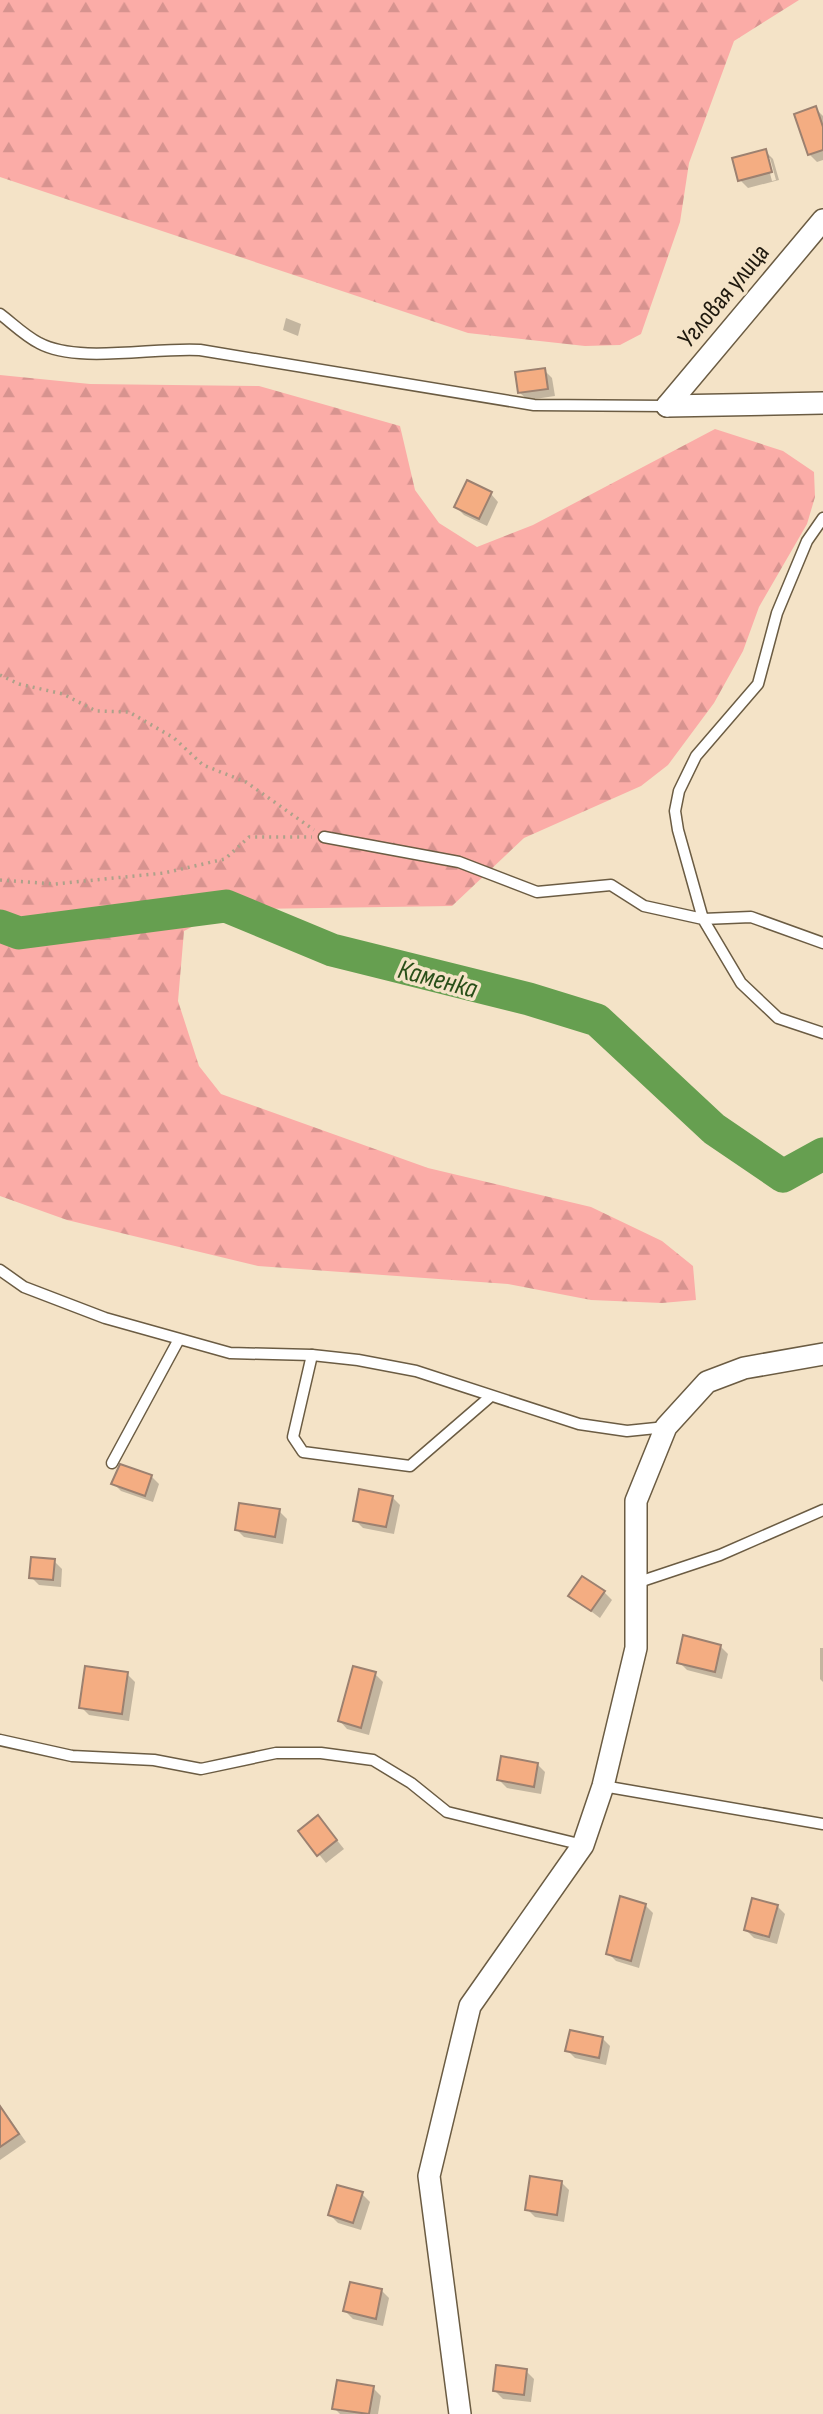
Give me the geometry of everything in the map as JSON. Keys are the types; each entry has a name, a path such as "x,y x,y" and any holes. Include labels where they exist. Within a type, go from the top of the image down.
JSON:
{"street":[{"name":"Угловая улица","path":"667,406 823,220"},
{"path":"667,406 823,403"},
{"path":"460,2414 429,2176 470,2006 583,1845 603,1786 636,1648 636,1501 666,1427 707,1382 744,1368 823,1354"}],"lane":[{"path":"0,314 40,344 78,355 167,348 200,350 534,405 667,406"},
{"path":"823,518 807,541 777,613 758,684 696,756 679,790 675,811 703,919 741,983 778,1018 823,1033"},
{"path":"324,837 459,862 537,892 611,886 644,905 703,919 751,916 823,943"},
{"path":"0,1270 24,1287 178,1341 229,1353 312,1355 416,1371 579,1424 627,1432 666,1427"},
{"path":"112,1462 178,1341"},
{"path":"312,1355 293,1437 303,1452 410,1466 491,1396"},
{"path":"636,1583 720,1555 823,1510"},
{"path":"0,1740 72,1756 154,1760 201,1769 275,1753 321,1752 373,1760 411,1783 447,1812 583,1845"},
{"path":"603,1786 823,1824"}],"path":[{"path":"0,675 19,684 63,694 96,711 129,712 174,738 203,765 246,782 324,837"},
{"path":"0,880 55,884 164,873 225,859 249,837 324,837"}],"green space":[{"path":"0,0 799,0 734,41 689,163 680,222 641,334 620,345 585,346 468,333 0,177"},
{"path":"0,375 90,384 259,386 400,426 415,490 439,523 477,547 533,525 715,429 783,451 814,472 815,497 807,524 759,607 743,651 714,703 668,765 641,786 524,838 452,906 246,909 209,918 184,931 178,1001 199,1066 221,1094 428,1168 591,1207 662,1241 693,1266 696,1300 662,1303 591,1300 508,1284 258,1266 67,1220 0,1196"}],"building":[{"path":"816,106 823,127 823,150 808,155 794,114"},
{"path":"766,149 772,172 738,181 732,158"},
{"path":"545,368 548,389 518,393 515,372"},
{"path":"467,480 492,492 479,519 454,507"},
{"path":"120,1464 152,1475 145,1496 111,1484"},
{"path":"359,1489 393,1496 386,1527 353,1521"},
{"path":"239,1503 280,1509 275,1537 235,1530"},
{"path":"31,1557 55,1559 53,1580 29,1578"},
{"path":"582,1576 605,1591 591,1611 568,1596"},
{"path":"683,1635 721,1645 715,1672 677,1663"},
{"path":"85,1666 128,1672 122,1714 79,1708"},
{"path":"353,1666 376,1672 361,1728 338,1721"},
{"path":"501,1756 538,1763 534,1787 497,1780"},
{"path":"318,1815 337,1840 317,1856 298,1831"},
{"path":"620,1896 646,1904 631,1961 606,1954"},
{"path":"752,1898 778,1905 769,1937 744,1930"},
{"path":"570,2030 603,2037 599,2058 565,2051"},
{"path":"0,2106 19,2134 0,2147"},
{"path":"530,2176 562,2181 557,2215 525,2210"},
{"path":"337,2185 363,2192 353,2223 328,2215"},
{"path":"350,2282 382,2289 376,2319 343,2311"},
{"path":"496,2365 527,2369 524,2395 493,2391"},
{"path":"337,2380 374,2386 369,2414 332,2409"}],"waterway":[{"name":"Каменка","path":"0,926 19,933 226,906 332,950 529,999 597,1020 714,1129 783,1176 823,1154"}]}
